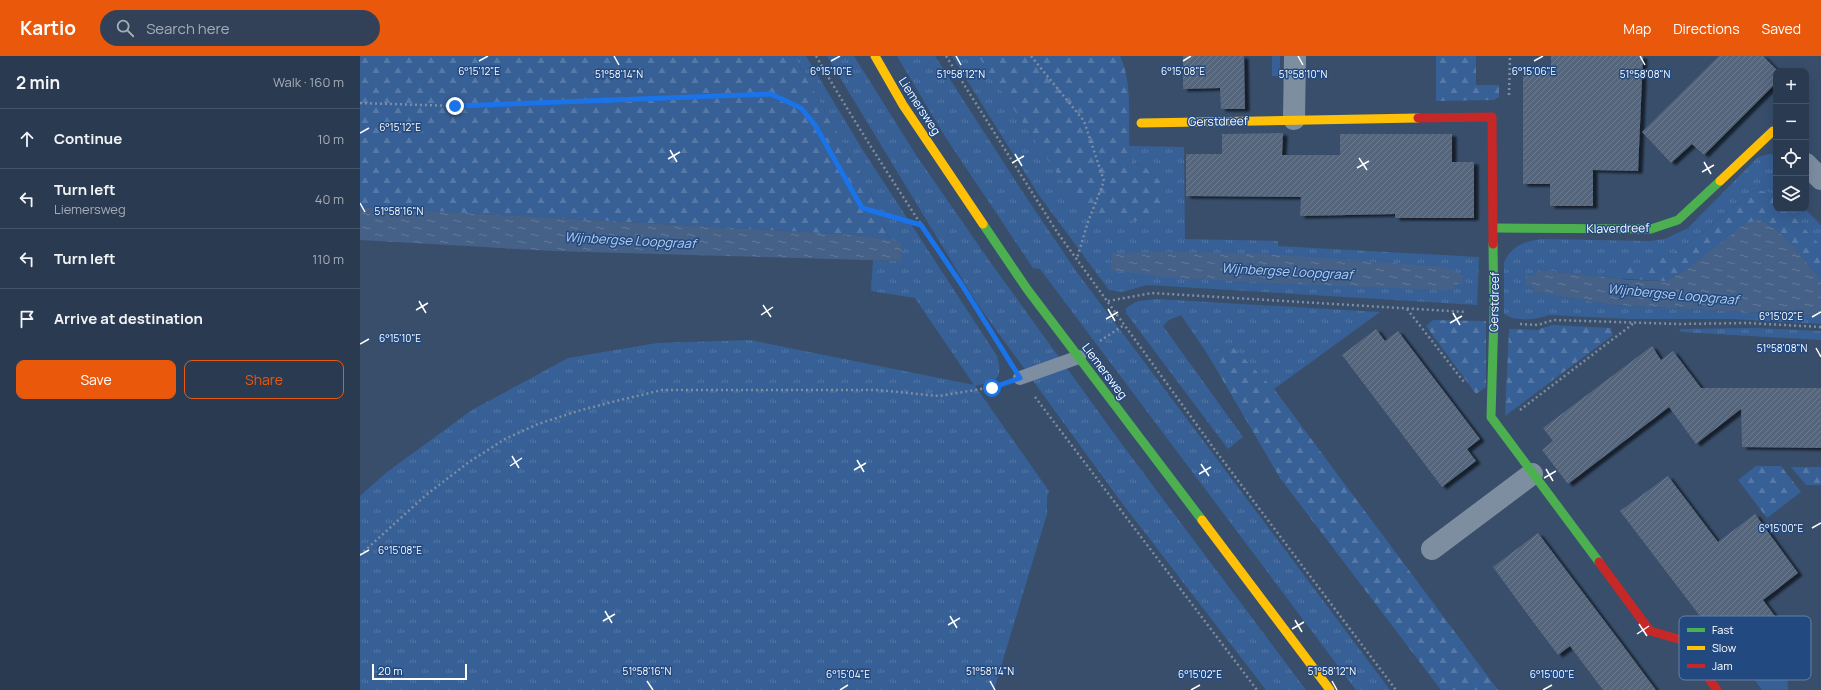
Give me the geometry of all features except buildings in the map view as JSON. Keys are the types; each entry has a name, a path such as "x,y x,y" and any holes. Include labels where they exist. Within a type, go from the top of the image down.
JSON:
{"street":[{"name":"Liemersweg","path":"875,56 903,105 1023,282 1330,690"},
{"path":"1294,119 1295,56"},
{"name":"Gerstdreef","path":"1141,123 1294,119 1492,117 1494,319 1491,417"},
{"name":"Klaverdreef","path":"1494,228 1651,229 1678,220 1773,131"},
{"path":"1809,167 1821,179"},
{"path":"1491,417 1650,631 1679,639"},
{"path":"1432,549 1532,474"},
{"path":"1710,680 1717,690"}],"lane":[{"path":"1020,378 1079,357"}],"path":[{"path":"816,56 921,225 962,285 1020,378 1257,690"},
{"path":"946,56 1057,232 1219,456 1396,690"},
{"path":"1031,56 1084,121 1104,181 1077,259"},
{"path":"1492,117 1509,107 1510,56"},
{"path":"360,103 455,106 771,94 801,108 815,125 862,208 921,225"},
{"path":"1108,301 1152,293 1407,309 1538,325 1553,320 1680,324 1747,323 1821,327"},
{"path":"1407,309 1491,417"},
{"path":"1498,427 1634,323"},
{"path":"360,555 426,495 469,462 505,439 538,424 605,403 662,390 877,390 939,396 992,388 1020,378"}],"green space":[{"path":"360,56 794,56 870,191 890,241 856,235 360,207"},
{"path":"794,56 806,56 864,152 997,356 999,371 996,378 988,383 975,386 1049,491 1047,497 1047,514 994,690 360,690 360,496 387,472 472,410 568,358 657,343 750,340 974,385 915,298 871,291 873,260 901,261 901,242 890,241 870,191"},
{"path":"827,56 854,56 916,155 993,266 1121,443 1306,690 1266,690 1119,499 978,305"},
{"path":"897,56 935,56 1022,191 1076,271 1390,690 1356,690 1040,269 1033,268 946,138"},
{"path":"952,56 978,56 1080,206 1117,219 1160,181 1148,169 1130,160 1129,146 1184,147 1185,239 1278,241 1278,246 1479,257 1477,305 1147,285 1122,292 1109,290 1038,194"},
{"path":"978,56 1120,56 1124,67 1129,93 1130,160 1148,169 1160,181 1164,191 1162,204 1151,217 1139,221 1117,219 1079,206"},
{"path":"1272,56 1280,56 1280,76 1272,76"},
{"path":"1436,56 1476,56 1476,85 1499,85 1499,97 1494,100 1436,101"},
{"path":"1769,154 1773,155 1773,196 1769,192 1754,190 1681,249 1650,263 1620,263 1611,278 1539,270 1531,285 1534,292 1612,305 1821,316 1821,324 1733,319 1628,319 1549,315 1538,318 1520,319 1509,317 1504,314 1504,262 1511,251 1521,244 1544,239 1649,241 1665,239 1688,228 1758,157"},
{"path":"1754,190 1769,192 1773,196 1773,212 1789,212 1821,246 1821,280 1786,238 1778,231 1760,220 1686,270 1665,281 1611,278 1619,263 1650,263 1681,249"},
{"path":"1789,212 1808,212 1821,225 1821,246"},
{"path":"1157,299 1380,312 1274,389 1232,346 1208,355 1181,315 1169,320 1163,326 1243,437 1228,449 1126,313 1126,308 1138,301"},
{"path":"1433,320 1486,321 1486,387 1476,394 1426,326"},
{"path":"1552,325 1611,328 1613,335 1505,416 1509,329 1537,330"},
{"path":"1753,328 1821,331 1821,340 1681,332 1679,329"},
{"path":"1232,346 1274,389 1498,690 1441,690 1280,478 1208,355"},
{"path":"1756,466 1781,466 1801,492 1767,518 1738,480"},
{"path":"1791,467 1821,467 1821,485 1806,485"},
{"path":"1755,680 1788,680 1788,690 1762,690"}],"water":[{"name":"Wijnbergse Loopgraaf","path":"360,207 856,235 901,242 901,261 553,251 360,240"},
{"name":"Wijnbergse Loopgraaf","path":"1760,220 1778,231 1786,238 1821,280 1821,316 1612,305 1534,292 1531,285 1525,285 1526,275 1534,276 1539,270 1630,280 1665,281 1686,270 1746,223"},
{"name":"Wijnbergse Loopgraaf","path":"1112,253 1249,253 1443,267 1455,271 1463,276 1463,284 1458,284 1451,290 1417,289 1178,278 1111,271"}],"traffic: fast":[{"path":"1494,228 1651,229 1678,220 1720,181"},
{"path":"983,224 1027,289 1202,520"},
{"path":"1493,244 1494,314 1491,417 1599,562"}],"traffic: slow":[{"path":"875,56 903,105 983,224"},
{"path":"1141,123 1418,118"},
{"path":"1720,181 1773,131"},
{"path":"1202,520 1330,690"}],"traffic: jam":[{"path":"1418,118 1492,117 1493,244"},
{"path":"1599,562 1650,631 1679,639"},
{"path":"1710,680 1717,690"}],"route":[{"path":"455,106 771,94 801,108 815,125 854,197 862,208 921,225 962,285 1020,378 992,388"}]}
